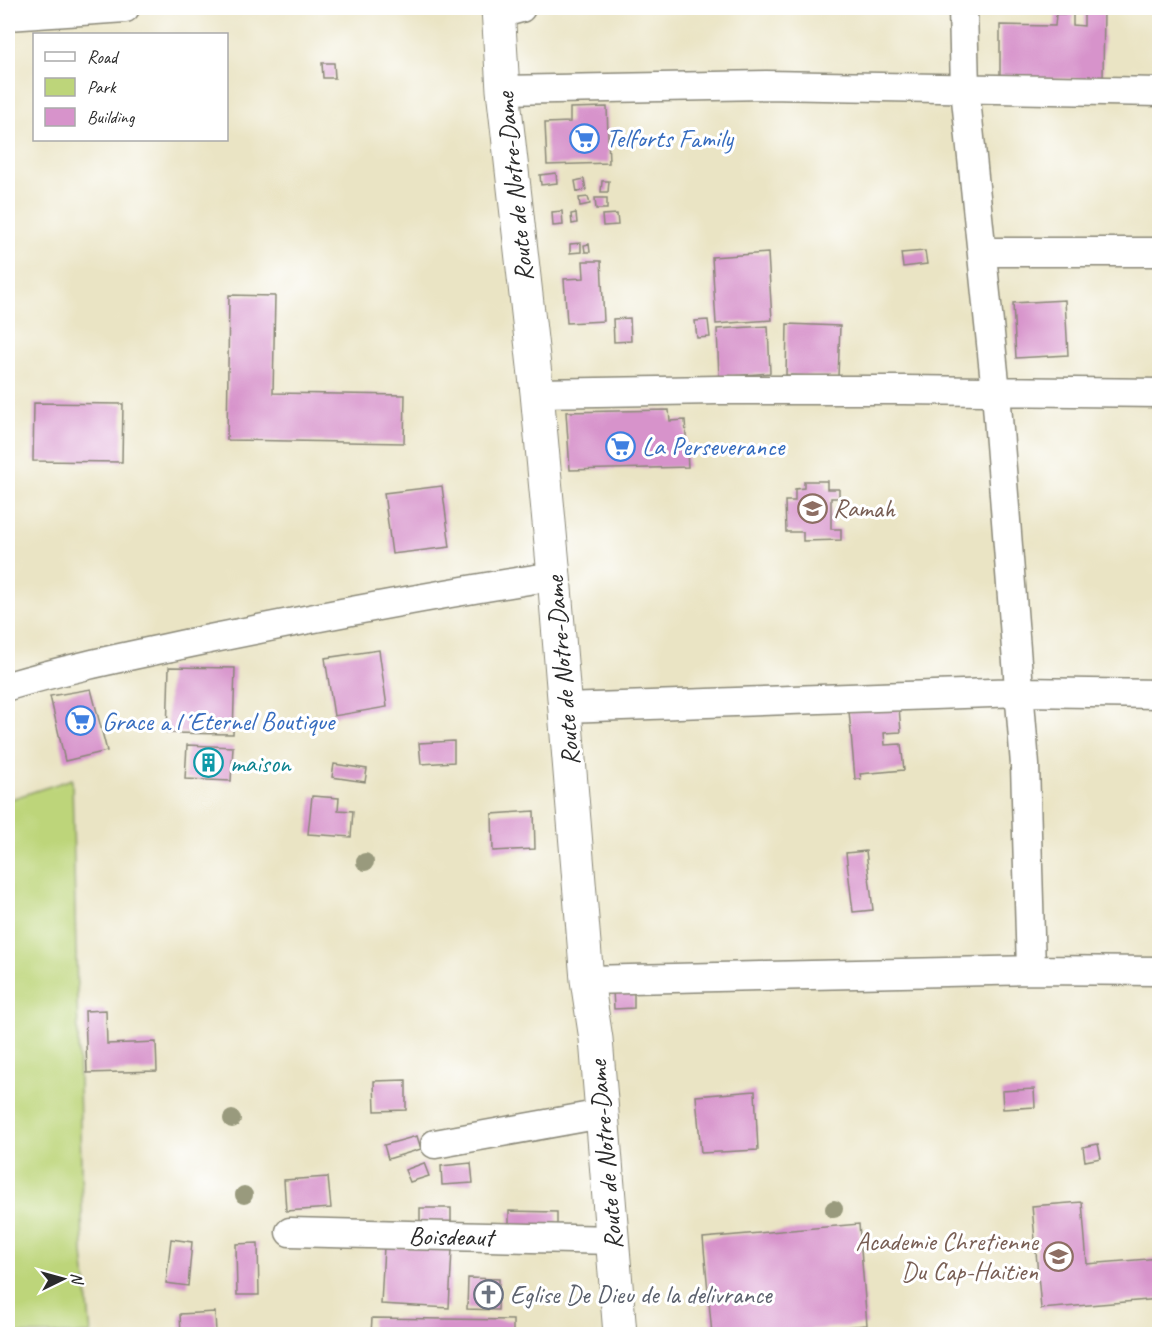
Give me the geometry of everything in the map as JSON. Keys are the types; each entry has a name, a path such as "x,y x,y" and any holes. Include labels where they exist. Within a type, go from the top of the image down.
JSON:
{"street":[{"path":"8,16 125,8"},
{"path":"963,8 965,89 996,392 1020,692 1025,765 1031,970"},
{"name":"Route de Notre-Dame","path":"506,10 502,90 537,393 587,981 596,1039 620,1335"},
{"path":"502,90 766,85 1160,92"},
{"path":"982,252 1160,252"},
{"path":"537,393 718,390 1160,393"},
{"path":"8,686 52,673 254,630 438,594 554,576"},
{"path":"565,708 1020,692 1160,694"},
{"path":"587,981 1031,970 1160,970"},
{"path":"435,1144 602,1114"},
{"name":"Boisdeaut","path":"290,1232 612,1240"}],"green space":[{"path":"72,779 83,1253 91,1334 8,1334 8,800"}],"building":[{"path":"1084,8 1104,8 1103,79 1000,78 1000,25 1055,26 1056,14 1073,14 1073,25 1084,26"},
{"path":"322,63 334,63 335,78 323,78"},
{"path":"607,107 609,163 547,165 545,123 570,122 570,108"},
{"path":"556,173 557,183 541,185 540,175"},
{"path":"584,179 586,190 577,192 575,181"},
{"path":"602,181 609,181 608,192 601,192"},
{"path":"588,197 590,204 580,206 579,198"},
{"path":"595,198 607,198 607,209 596,209"},
{"path":"562,211 563,225 553,226 552,212"},
{"path":"576,213 577,223 572,224 571,214"},
{"path":"617,214 618,225 603,226 602,215"},
{"path":"581,243 581,252 570,253 570,244"},
{"path":"589,244 590,252 585,252 584,245"},
{"path":"925,251 927,264 903,267 901,253"},
{"path":"768,253 772,320 716,324 712,257"},
{"path":"583,261 601,261 604,321 567,323 564,279 584,278"},
{"path":"229,295 275,296 273,393 405,395 404,443 227,440"},
{"path":"1065,300 1068,355 1016,358 1013,303"},
{"path":"630,318 631,341 614,342 613,319"},
{"path":"708,320 710,337 697,338 695,321"},
{"path":"787,324 840,326 838,377 786,375"},
{"path":"768,326 770,373 719,377 717,329"},
{"path":"34,403 123,404 122,462 33,461"},
{"path":"669,410 670,421 685,420 688,467 570,470 566,412"},
{"path":"804,481 827,481 827,489 839,489 839,498 831,498 831,529 841,529 841,540 803,541 803,532 786,532 785,501 795,501 795,489 804,488"},
{"path":"442,486 450,547 392,554 384,493"},
{"path":"379,650 387,707 334,716 325,658"},
{"path":"169,667 235,668 233,734 167,733"},
{"path":"91,689 107,751 65,761 50,696"},
{"path":"899,707 901,732 884,733 885,745 901,744 904,770 860,774 861,779 855,779 849,711"},
{"path":"454,741 454,762 421,764 419,743"},
{"name":"maison","path":"187,745 233,747 231,781 185,779"},
{"path":"334,764 367,769 365,782 332,777"},
{"path":"312,796 339,798 338,810 353,811 351,837 308,834"},
{"path":"534,811 535,849 493,851 492,814"},
{"path":"866,851 873,910 853,912 846,853"},
{"path":"634,989 634,1008 614,1009 613,990"},
{"path":"106,1010 107,1044 156,1042 157,1071 87,1073 85,1011"},
{"path":"406,1080 406,1110 375,1111 374,1081"},
{"path":"1034,1089 1035,1107 1003,1109 1002,1091"},
{"path":"755,1091 758,1150 701,1153 696,1096"},
{"path":"417,1136 421,1149 388,1159 384,1145"},
{"path":"1098,1144 1101,1158 1085,1161 1083,1147"},
{"path":"424,1163 429,1176 410,1182 405,1170"},
{"path":"471,1163 473,1183 442,1185 441,1166"},
{"path":"328,1177 331,1208 286,1211 284,1180"},
{"path":"1082,1202 1087,1264 1160,1258 1160,1299 1041,1309 1032,1206"},
{"path":"420,1208 451,1208 451,1225 420,1225"},
{"path":"509,1211 557,1212 557,1232 509,1231"},
{"path":"859,1224 867,1325 759,1334 712,1334 703,1238"},
{"path":"171,1239 192,1242 188,1286 166,1283"},
{"path":"258,1243 259,1295 237,1295 236,1244"},
{"path":"384,1246 452,1249 449,1308 381,1304"},
{"path":"468,1278 499,1279 498,1310 467,1309"},
{"path":"215,1312 216,1334 181,1334 180,1314"},
{"path":"372,1318 513,1320 513,1334 371,1334"}],"place":[{"name":"Telforts Family","path":"585,138"},
{"name":"La Perseverance","path":"621,446"},
{"name":"Ramah","path":"812,508"},
{"name":"Grace a l´Eternel Boutique","path":"81,721"},
{"name":"maison","path":"209,763"},
{"name":"Academie Chretienne Du Cap-Haitien","path":"1059,1256"},
{"name":"Eglise De Dieu de la delivrance","path":"489,1294"}]}
